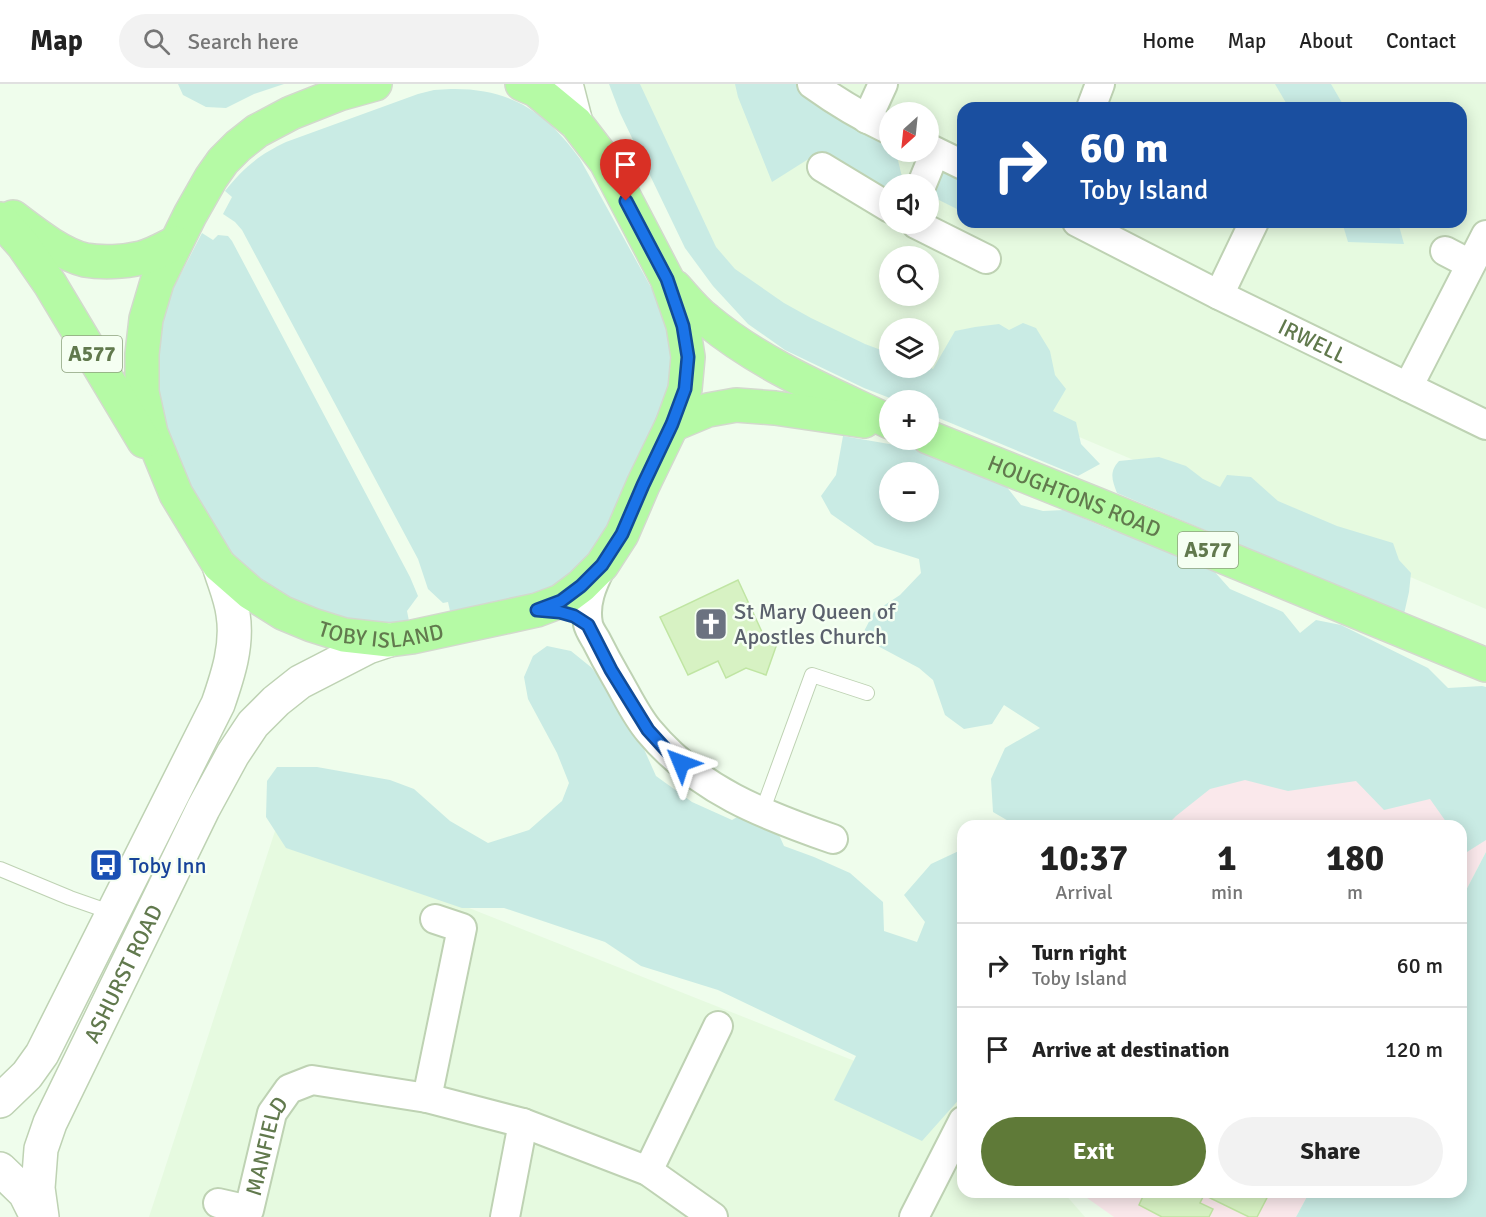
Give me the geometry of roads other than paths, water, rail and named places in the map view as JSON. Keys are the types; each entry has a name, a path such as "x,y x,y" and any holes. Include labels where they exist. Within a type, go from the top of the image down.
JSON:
{"main road":[{"name":"TOBY ISLAND","path":"375,84 348,89 291,113 257,131 223,161 183,229 157,282 146,319 142,354 142,392 151,434 176,494 219,565 251,594 283,613 312,625 344,635 401,638 537,610 561,601 581,586 602,565 622,534 672,424 685,389 688,357 683,326 667,279 606,162 576,123 536,90 522,84"},
{"path":"0,206 33,233 59,249 85,260 112,262 142,258 183,229"},
{"name":"A577","path":"0,219 23,245 50,284 176,494"},
{"name":"A577","path":"667,279 705,319 738,344 778,368 879,418"},
{"name":"A577","path":"672,424 708,410 736,405 879,422"},
{"name":"HOUGHTONS ROAD","path":"939,441 1486,665"}],"street":[{"path":"566,84 576,123"},
{"path":"812,84 833,99 878,124 883,84"},
{"path":"1093,102 1100,84"},
{"path":"939,153 957,162"},
{"path":"822,167 879,201"},
{"name":"IRWELL","path":"1089,228 1219,295 1486,425"},
{"path":"1219,295 1251,228"},
{"path":"936,234 986,259"},
{"path":"1408,387 1486,235"},
{"path":"1445,251 1470,264"},
{"name":"ASHURST ROAD","path":"0,1101 27,1075 42,1054 218,704 228,676 234,644 233,613 219,565"},
{"path":"602,565 591,586 588,625 611,670 648,730 668,752 694,774 724,794 762,812 833,839"},
{"path":"537,610 574,616 588,625"},
{"name":"ASHURST ROAD","path":"40,1217 38,1188 41,1149 50,1123 203,809 233,754 253,724 276,701 300,682 368,647 401,638"},
{"path":"427,1098 462,928 435,919"},
{"path":"648,1172 718,1026"},
{"name":"MANFIELD","path":"218,1203 249,1210 272,1113 289,1089 312,1080 427,1098 523,1123 648,1172 713,1217"},
{"path":"506,1217 523,1123"},
{"path":"915,1217 957,1133"},
{"path":"0,1168 25,1193 40,1217"}],"lane":[{"path":"762,812 812,675 867,693"},
{"path":"0,869 113,913"}],"place":[{"name":"St Mary Queen of Apostles Church","path":"711,624"},
{"name":"Toby Inn","path":"106,865"}]}
